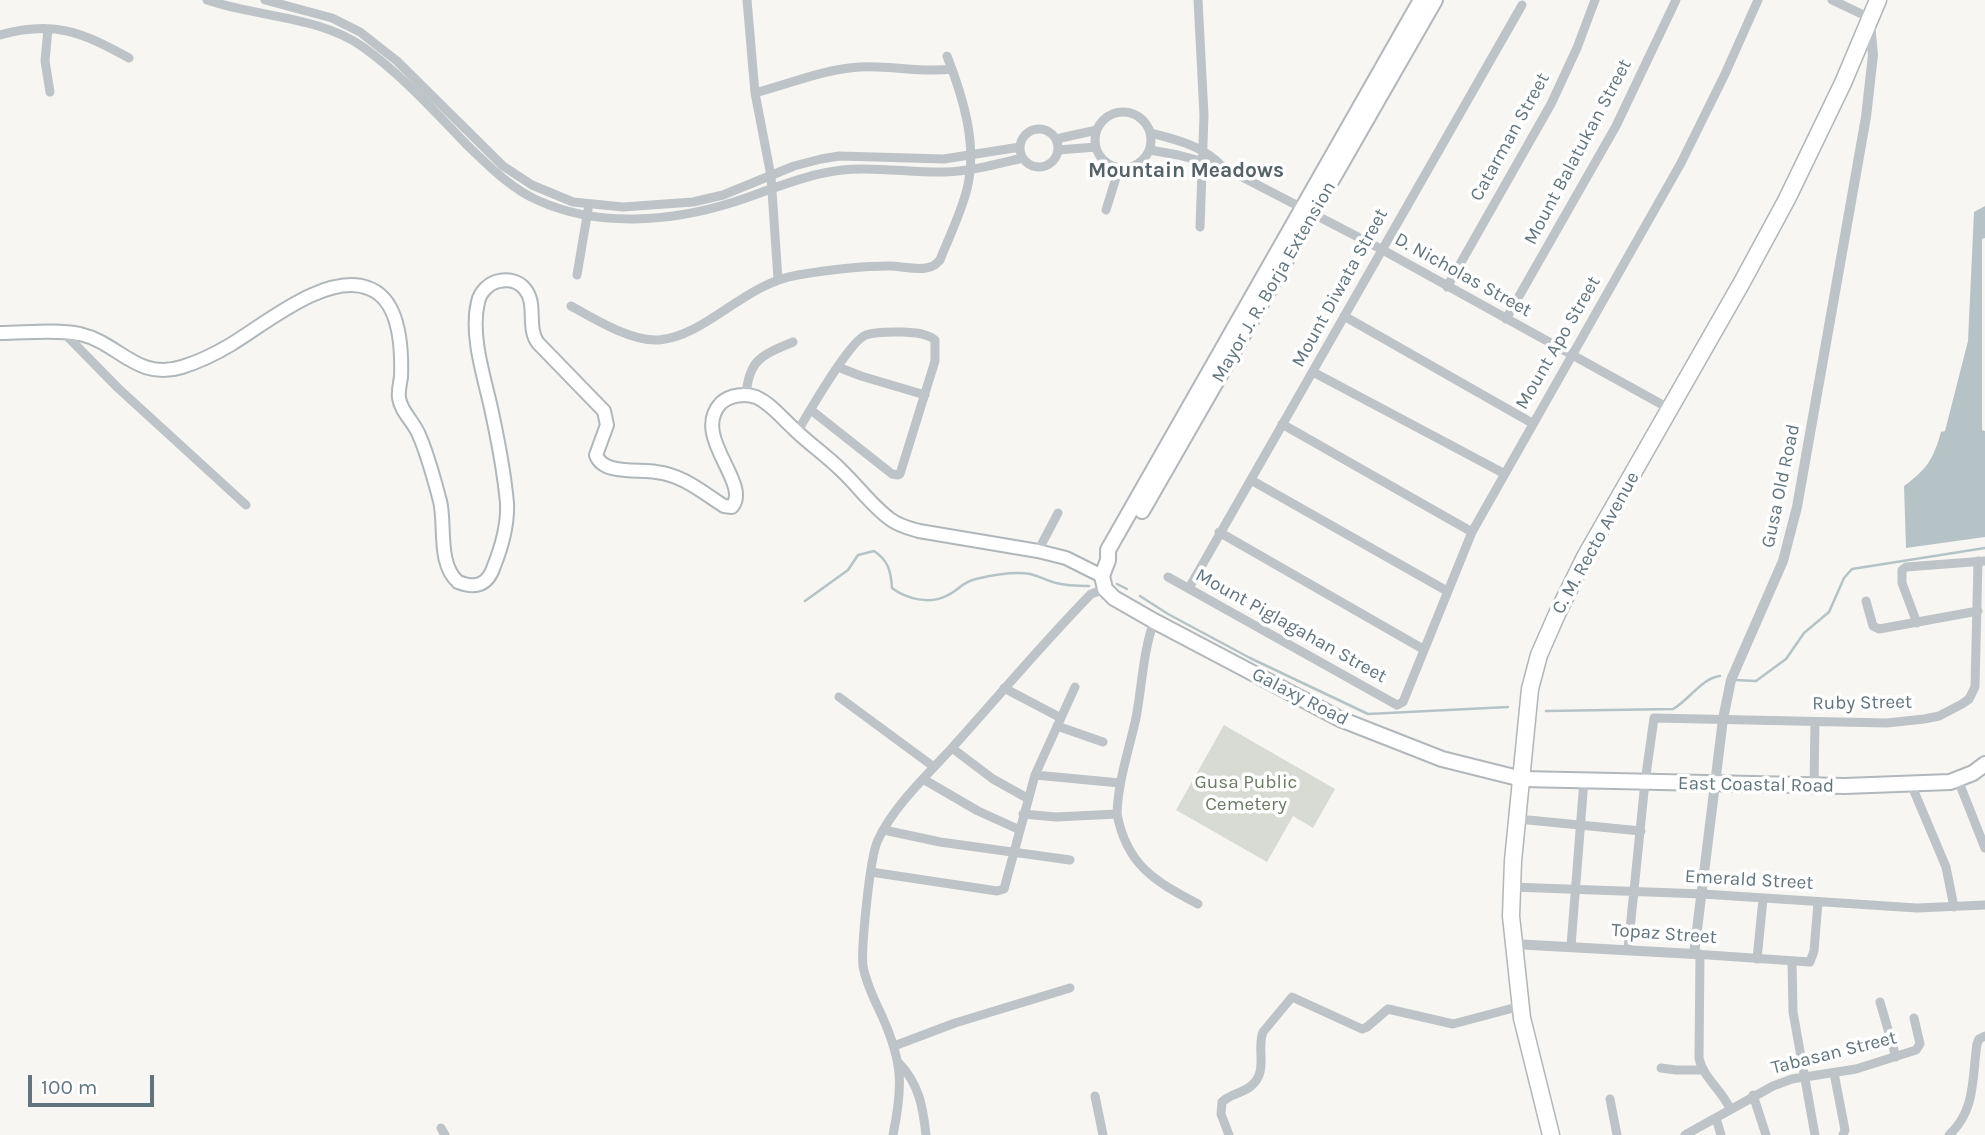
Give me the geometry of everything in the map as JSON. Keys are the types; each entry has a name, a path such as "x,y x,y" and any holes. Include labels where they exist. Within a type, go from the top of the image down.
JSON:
{"highway":[{"name":"C. M. Recto Avenue","path":"1551,1135 1521,1006 1513,944 1511,887 1530,689 1548,632 1585,557 1787,199 1843,83 1878,0"}],"main road":[{"name":"Mayor J. R. Borja Extension","path":"1390,67 1421,0"},
{"name":"Mayor J. R. Borja Extension","path":"1104,582 1108,560 1116,555 1307,210 1390,67 1435,0"},
{"path":"0,333 63,332 93,338 146,369 168,370 215,354 316,294 360,285 377,292 391,308 400,353 401,407 421,438 440,501 449,568 458,582 474,586 486,582 491,574 506,524 507,506 477,333 477,304 481,294 489,286 506,280 517,282 525,289 531,305 533,336 606,415 607,425 596,454 599,461 608,467 676,475 724,506 732,507 736,501 736,492 718,450 712,419 723,402 732,397 746,395 763,400 840,469 880,511 898,524 919,531 1066,558 1104,582"},
{"name":"Galaxy Road","path":"1104,582 1114,598 1340,719 1442,759 1522,779"},
{"name":"East Coastal Road","path":"1522,779 1844,786 1940,784 1958,780 1985,764"}],"street":[{"path":"207,0 333,31 361,46 394,65 482,143 503,166 525,182 554,196 588,205 623,207 693,202 723,195 794,166 839,156 944,159 1020,147"},
{"path":"747,0 755,93 771,176 778,279"},
{"path":"1198,0 1204,150 1200,226"},
{"name":"Catarman Street","path":"1447,287 1552,104 1595,0"},
{"name":"Mount Balatukan Street","path":"1506,319 1616,126 1676,0"},
{"name":"Mount Apo Street","path":"1397,705 1403,702 1472,532 1681,163 1758,0"},
{"path":"1832,0 1870,18"},
{"path":"271,16 269,1 346,24 372,40 499,175 534,199 552,207 587,216 646,219 675,216 723,205 824,172 970,170 1023,158"},
{"name":"Mount Diwata Street","path":"1189,588 1521,5"},
{"name":"Gusa Old Road","path":"1697,954 1723,719 1733,673 1783,561 1797,507 1868,105 1873,55 1870,18"},
{"path":"0,35 48,29 74,31 129,58"},
{"path":"48,29 45,61 50,92"},
{"path":"570,306 636,338 665,339 695,327 754,290 778,279 855,268 934,266 940,260 962,205 972,156 968,127 947,56"},
{"path":"755,93 823,73 855,67 873,66 933,72 952,69"},
{"path":"1122,111 1140,117 1151,133 1150,150 1138,164 1119,168 1105,162 1096,147 1097,130 1102,120 1122,111"},
{"path":"1035,130 1047,131 1056,139 1058,150 1054,160 1044,167 1032,166 1023,158 1020,147 1025,136 1035,130"},
{"path":"1056,139 1097,130"},
{"path":"1151,133 1181,140 1204,150 1223,167"},
{"path":"475,152 482,143"},
{"path":"1058,150 1096,147"},
{"path":"1150,150 1223,167"},
{"name":"D. Nicholas Street","path":"1223,167 1381,249 1670,409"},
{"path":"1106,210 1119,168"},
{"path":"577,275 588,205"},
{"path":"1344,316 1532,423"},
{"path":"797,432 838,367 859,339 867,334 886,331 922,334 932,337 937,346 900,474 892,474 811,410"},
{"path":"63,332 118,388 246,505"},
{"path":"746,395 747,377 754,364 763,355 793,342"},
{"path":"838,367 925,395"},
{"path":"1313,372 1505,474"},
{"path":"1283,424 1472,532"},
{"path":"1251,480 1447,591"},
{"path":"1038,551 1058,513"},
{"path":"1219,533 1423,649"},
{"path":"1917,623 1902,583 1902,570 1906,567 1981,561"},
{"name":"Ruby Street","path":"1645,782 1654,718 1887,723 1939,716 1962,704 1969,699 1975,687 1981,561"},
{"name":"Mount Piglagahan Street","path":"1168,577 1397,705"},
{"path":"892,1135 900,1097 898,1062 863,966 877,841 923,779 1104,582"},
{"path":"1866,601 1875,629 1978,611"},
{"path":"1154,621 1120,783 1117,814 1123,836 1141,869 1198,904"},
{"path":"872,872 1002,891 1006,886 1035,775 1075,687"},
{"path":"1004,688 1059,722 1103,742"},
{"path":"839,697 934,767"},
{"path":"1815,722 1815,785"},
{"path":"952,748 993,779 1027,798"},
{"path":"1035,775 1120,783"},
{"path":"923,779 978,811 1020,830"},
{"path":"1571,946 1584,780"},
{"path":"1958,780 1985,848"},
{"path":"1628,949 1645,782"},
{"path":"1911,783 1946,867 1954,907"},
{"path":"1023,814 1056,817 1117,814"},
{"path":"1518,819 1641,831"},
{"path":"884,830 940,842 1070,860"},
{"name":"Emerald Street","path":"1511,887 1703,894 1917,908 1985,905"},
{"path":"1757,959 1763,899"},
{"name":"Topaz Street","path":"1513,944 1807,962 1812,960 1818,902"},
{"path":"1697,954 1699,1045 1703,1070 1723,1095 1730,1110"},
{"path":"1792,961 1793,1012 1815,1135"},
{"path":"894,1046 955,1023 1070,988"},
{"path":"1229,1135 1221,1114 1222,1102 1225,1098 1251,1087 1256,1080 1262,1063 1260,1040 1263,1032 1292,997 1362,1029 1388,1009 1453,1024 1521,1006"},
{"path":"1880,1002 1896,1057"},
{"name":"Tabasan Street","path":"1685,1135 1773,1086 1805,1077 1856,1069 1920,1048 1914,1018"},
{"path":"1949,1135 1966,1115 1974,1083 1979,1039 1985,1036"},
{"path":"898,1062 910,1074 921,1099 926,1135"},
{"path":"1661,1068 1703,1070"},
{"path":"1834,1073 1845,1130 1843,1135"},
{"path":"1753,1095 1766,1135"},
{"path":"1095,1096 1104,1135"},
{"path":"1610,1099 1617,1135"},
{"path":"1716,1118 1721,1135"}],"green space":[{"name":"Gusa Public Cemetery","path":"1224,725 1335,789 1313,828 1293,816 1267,862 1176,810"}],"shaded area":[{"path":"1985,206 1985,238 1982,239 1982,430 1985,431 1985,537 1906,548 1904,486 1928,463 1941,432 1945,431 1968,341 1974,212"}],"waterway":[{"path":"1735,680 1756,681 1786,659 1804,633 1829,612 1844,578 1852,569 1985,548"},
{"path":"805,601 848,570 858,555 874,551 888,566 892,588 919,599 934,600 952,593 971,580 1010,573 1030,574 1064,585 1089,586"},
{"path":"1117,584 1127,589"},
{"path":"1140,596 1250,658 1368,714 1508,707"},
{"path":"1546,711 1673,709 1701,685 1720,676"}],"district":[{"name":"Mountain Meadows","path":"1186,171"}]}
